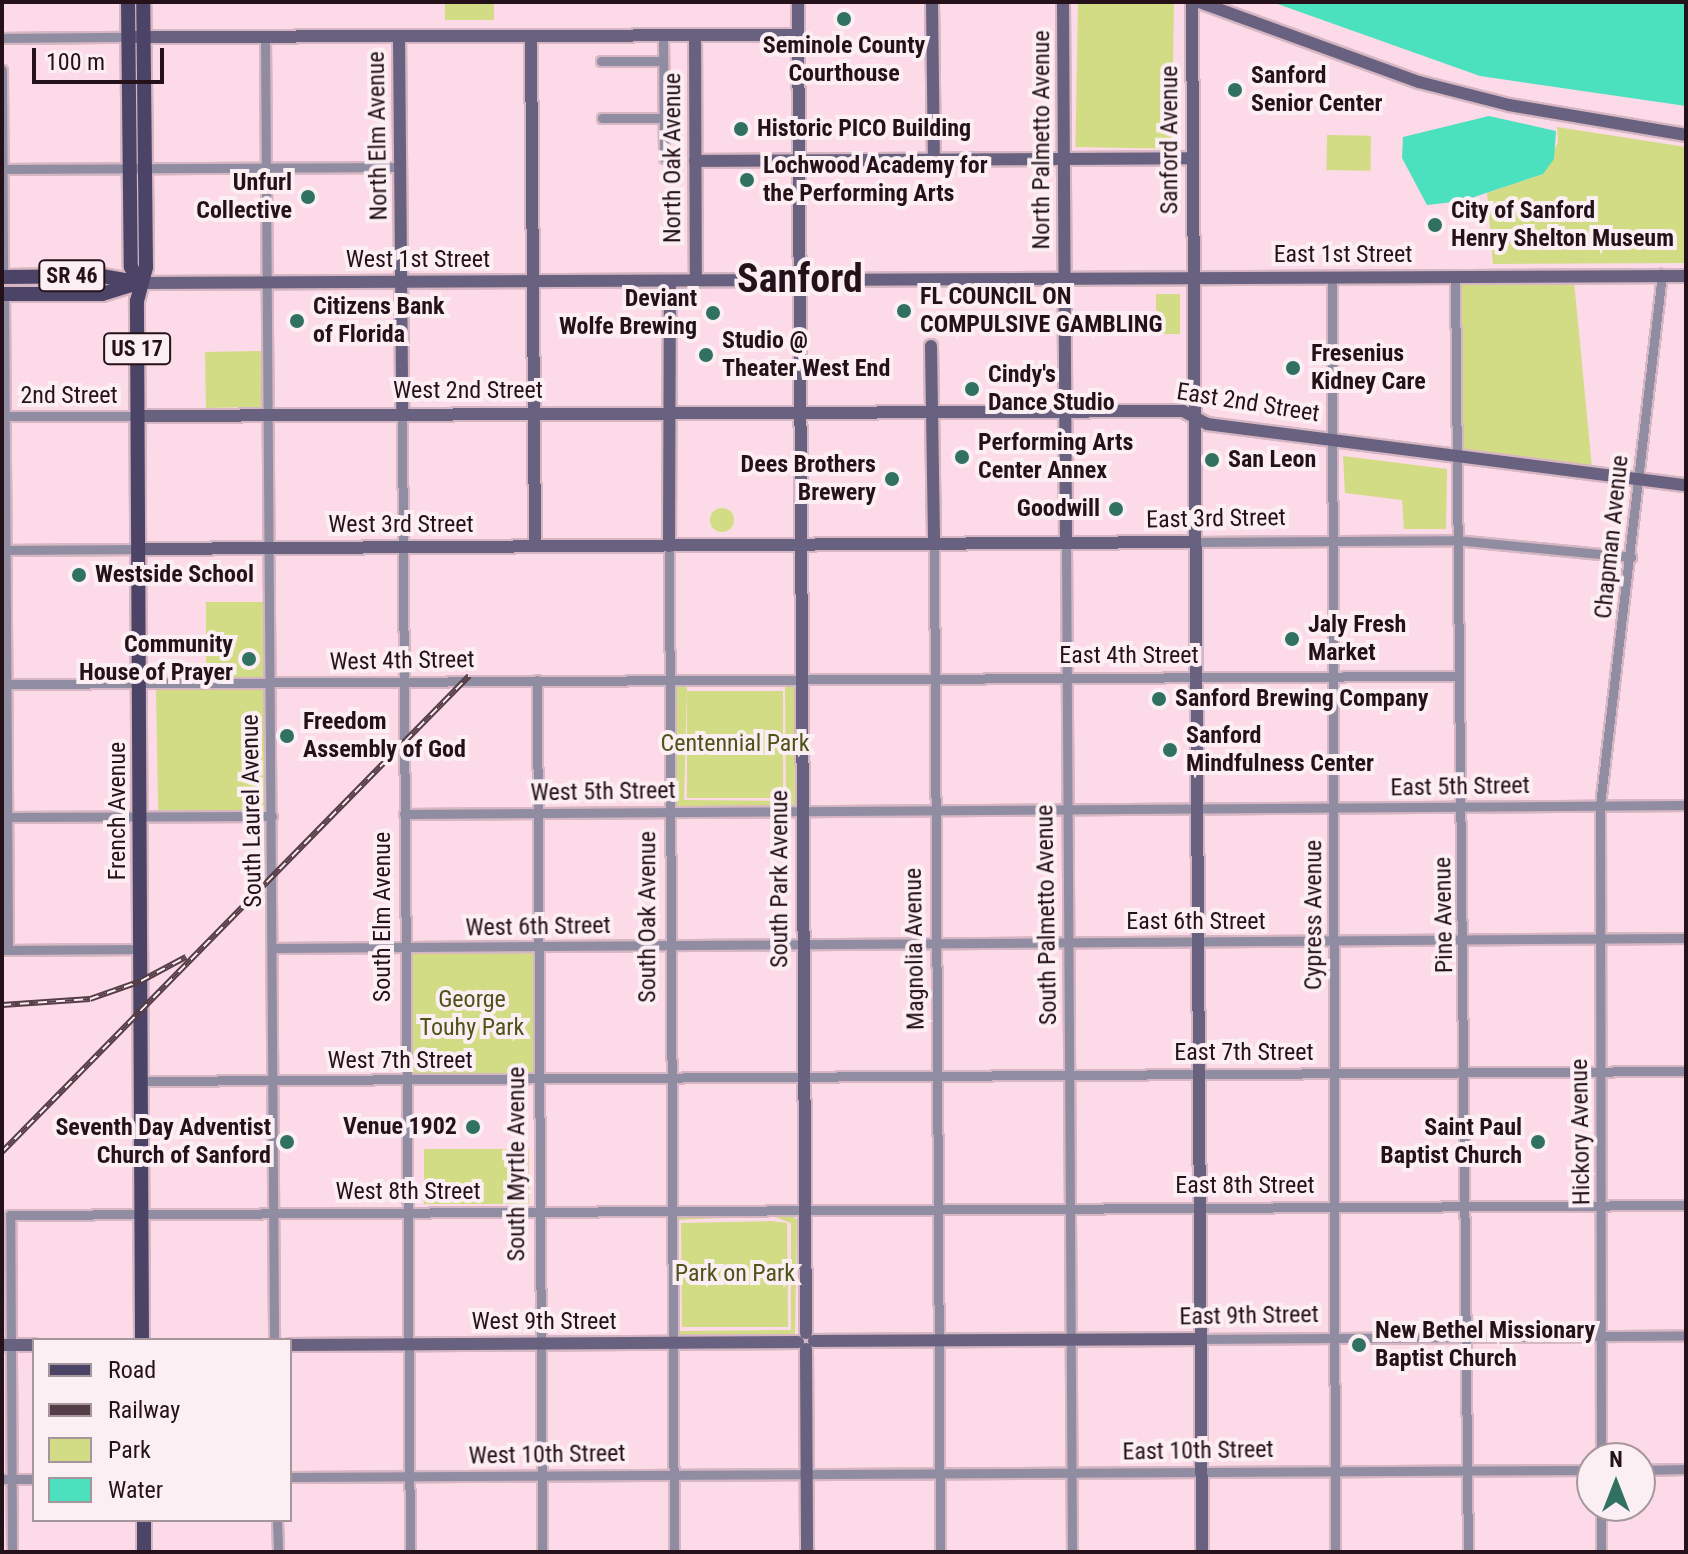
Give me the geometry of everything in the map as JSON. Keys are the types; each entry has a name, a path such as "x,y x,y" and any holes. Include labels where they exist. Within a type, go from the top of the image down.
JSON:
{"main road":[{"path":"128,2 136,37 145,169 146,267 139,283"},
{"path":"139,283 131,267 129,170 136,37 143,2"},
{"name":"West 1st Street","path":"3,277 102,276 139,283"},
{"name":"West 1st Street","path":"3,294 102,294 139,283"},
{"name":"French Avenue","path":"139,283 142,1338"},
{"path":"144,1522 144,1552"}],"street":[{"name":"South Park Avenue","path":"798,2 807,1552"},
{"path":"932,2 934,160"},
{"name":"North Palmetto Avenue","path":"1063,2 1064,278"},
{"name":"Sanford Avenue","path":"1192,2 1192,416 1202,1552"},
{"path":"1199,2 1433,86 1555,114 1686,135"},
{"path":"663,35 664,158"},
{"name":"North Oak Avenue","path":"695,35 696,281"},
{"path":"2,38 798,35"},
{"path":"531,36 535,546"},
{"name":"South Laurel Avenue","path":"265,37 269,169 274,1338"},
{"name":"North Elm Avenue","path":"399,37 401,282"},
{"path":"601,61 663,61"},
{"path":"2,70 3,277"},
{"path":"602,118 663,118"},
{"path":"695,161 1191,158"},
{"path":"2,169 401,167"},
{"name":"Chapman Avenue","path":"1600,805 1662,274"},
{"name":"East 1st Street","path":"1064,278 1686,276"},
{"name":"Cypress Avenue","path":"1332,277 1338,1470 1335,1552"},
{"name":"Pine Avenue","path":"1455,277 1456,676 1465,940 1463,1203 1468,1552"},
{"name":"West 1st Street","path":"139,283 1064,278"},
{"name":"South Palmetto Avenue","path":"1064,278 1072,1074 1072,1552"},
{"name":"South Oak Avenue","path":"670,281 669,945 674,1552"},
{"name":"South Elm Avenue","path":"401,282 410,1552"},
{"path":"3,294 5,950 141,949"},
{"name":"Magnolia Avenue","path":"931,346 938,943 940,1552"},
{"name":"East 2nd Street","path":"800,412 1183,411 1207,424 1686,485"},
{"name":"West 2nd Street","path":"137,416 800,412"},
{"name":"2nd Street","path":"3,416 137,416"},
{"name":"East 3rd Street","path":"801,546 1455,540 1631,557"},
{"name":"West 3rd Street","path":"3,550 801,546"},
{"name":"East 4th Street","path":"802,678 1456,676"},
{"name":"West 4th Street","path":"4,684 802,678"},
{"name":"South Myrtle Avenue","path":"537,680 542,1552"},
{"name":"Hickory Avenue","path":"1600,805 1601,1442"},
{"name":"East 5th Street","path":"802,811 1686,805"},
{"name":"West 5th Street","path":"404,814 802,811"},
{"path":"4,817 272,816"},
{"name":"East 6th Street","path":"803,944 1686,938"},
{"name":"West 6th Street","path":"273,948 803,944"},
{"name":"East 7th Street","path":"803,1077 1686,1071"},
{"name":"West 7th Street","path":"142,1081 803,1077"},
{"name":"East 8th Street","path":"805,1209 1463,1203 1686,1205"},
{"name":"West 8th Street","path":"7,1345 10,1215 805,1209"},
{"name":"East 9th Street","path":"806,1341 1686,1336"},
{"name":"West 9th Street","path":"292,1345 806,1341"},
{"path":"12,1552 7,1479 7,1345 32,1345"},
{"path":"1656,1470 1686,1469"},
{"name":"East 10th Street","path":"805,1477 939,1471 1576,1470"},
{"name":"West 10th Street","path":"292,1477 673,1473 805,1477"},
{"path":"7,1479 32,1479"},
{"path":"277,1522 278,1552"},
{"path":"1601,1522 1601,1552"}],"green space":[{"path":"445,2 494,2 494,20 445,20"},
{"path":"1078,2 1174,4 1171,149 1075,147"},
{"path":"1557,127 1686,147 1686,263 1493,264 1487,193 1543,174 1558,142"},
{"path":"1327,135 1371,136 1370,171 1326,170"},
{"path":"1574,281 1592,468 1460,452 1459,282"},
{"path":"1156,294 1180,294 1180,334 1156,334"},
{"path":"262,351 263,407 206,408 205,352"},
{"path":"1343,456 1447,469 1446,529 1404,529 1402,500 1345,493"},
{"path":"722,508 730,512 734,520 730,528 722,532 714,528 710,520 714,512"},
{"path":"206,602 265,602 265,677 206,677"},
{"path":"674,683 797,683 797,806 674,806","holes":["687,687 785,687 786,801 684,800"]},
{"path":"266,687 268,811 158,813 156,689"},
{"name":"Centennial Park","path":"687,691 783,691 783,798 687,798"},
{"name":"George Touhy Park","path":"410,952 534,952 534,1075 410,1075"},
{"path":"424,1149 529,1149 529,1204 424,1204"},
{"path":"790,1213 797,1220 795,1334 677,1337 676,1216","holes":["772,1216 791,1223 791,1330 679,1331 679,1220"]},
{"name":"Park on Park","path":"681,1223 787,1223 788,1327 682,1327"}],"water":[{"path":"1272,2 1686,2 1686,106 1480,76"},
{"path":"1489,116 1556,131 1554,159 1543,174 1462,201 1427,205 1402,158 1403,137"}],"railway":[{"path":"2,1152 469,676"},
{"path":"2,1005 90,999 141,981 186,957"}],"place":[{"name":"Seminole County Courthouse","path":"844,19"},
{"name":"Sanford Senior Center","path":"1235,90"},
{"name":"Historic PICO Building","path":"741,129"},
{"name":"Lochwood Academy for the Performing Arts","path":"747,180"},
{"name":"Unfurl Collective","path":"308,197"},
{"name":"City of Sanford Henry Shelton Museum","path":"1435,225"},
{"name":"FL COUNCIL ON COMPULSIVE GAMBLING","path":"904,311"},
{"name":"Deviant Wolfe Brewing","path":"713,313"},
{"name":"Citizens Bank of Florida","path":"297,321"},
{"name":"Studio @ Theater West End","path":"706,355"},
{"name":"Fresenius Kidney Care","path":"1293,368"},
{"name":"Cindy's Dance Studio","path":"972,389"},
{"name":"Performing Arts Center Annex","path":"962,457"},
{"name":"San Leon","path":"1212,460"},
{"name":"Dees Brothers Brewery","path":"892,479"},
{"name":"Goodwill","path":"1116,509"},
{"name":"Westside School","path":"79,575"},
{"name":"Jaly Fresh Market","path":"1292,639"},
{"name":"Community House of Prayer","path":"249,659"},
{"name":"Sanford Brewing Company","path":"1159,699"},
{"name":"Freedom Assembly of God","path":"287,736"},
{"name":"Sanford Mindfulness Center","path":"1170,750"},
{"name":"Venue 1902","path":"473,1127"},
{"name":"Seventh Day Adventist Church of Sanford","path":"287,1142"},
{"name":"Saint Paul Baptist Church","path":"1538,1142"},
{"name":"New Bethel Missionary Baptist Church","path":"1359,1345"}],"district":[{"name":"Sanford","path":"800,279"}]}
